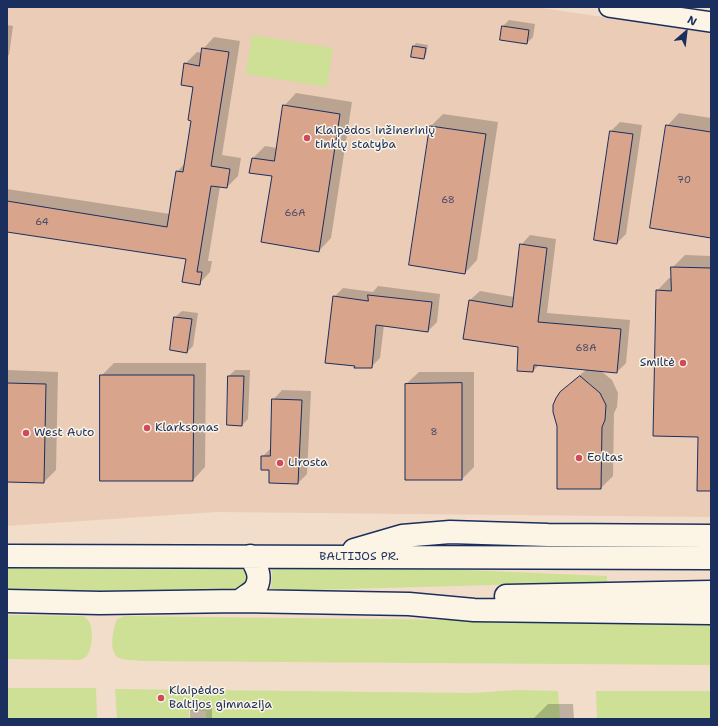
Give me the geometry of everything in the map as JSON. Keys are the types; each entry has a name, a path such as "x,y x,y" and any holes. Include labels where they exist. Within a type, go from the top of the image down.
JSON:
{"highway":[{"path":"331,556 402,536 450,532 548,535 711,536"},
{"name":"BALTIJOS PR.","path":"7,556 711,558"},
{"path":"240,601 255,589 259,577 255,564 250,556"},
{"path":"409,604 478,597 711,592"},
{"path":"7,601 100,603 240,601 409,604 474,610 711,613"}],"street":[{"path":"609,7 711,22"}],"shaded area":[{"path":"7,7 535,7 711,33 711,517 216,512 7,526"}],"green space":[{"path":"252,35 333,48 327,87 246,74"},
{"path":"7,564 240,566 246,571 247,582 239,591 7,591"},
{"path":"270,565 393,567 607,576 607,582 270,591 272,575"},
{"path":"7,615 83,616 90,623 92,633 88,654 80,660 7,659"},
{"path":"125,616 711,623 711,665 128,660 119,658 113,651 112,646 114,628 117,619"},
{"path":"7,688 96,688 97,719 7,719"},
{"path":"115,689 472,693 518,690 558,691 560,719 206,719 206,711 189,711 189,719 117,719"},
{"path":"596,691 711,691 711,719 597,719"}],"building":[{"path":"502,26 529,30 527,44 500,40"},
{"path":"413,46 426,48 424,59 411,57"},
{"path":"202,48 229,52 211,166 230,169 227,188 211,186 197,272 202,272 200,285 182,282 186,259 7,232 7,201 167,227 176,171 183,172 191,121 188,120 193,87 181,85 184,63 199,66"},
{"path":"283,105 340,114 319,252 261,242 272,176 249,173 252,158 274,161"},
{"path":"666,125 711,132 711,238 650,228"},
{"path":"430,126 486,134 465,274 409,265"},
{"path":"610,131 633,134 617,244 594,240"},
{"path":"520,244 547,248 538,322 621,329 617,373 534,365 533,372 517,371 518,347 463,339 469,300 512,307"},
{"name":"Smiltė","path":"671,267 711,268 711,491 697,491 698,437 653,436 656,290 671,291"},
{"path":"368,295 432,302 428,332 376,325 372,368 354,368 355,366 325,363 333,296 368,301"},
{"path":"174,317 192,319 187,353 170,350"},
{"name":"Klarksonas","path":"100,375 194,375 193,481 100,481"},
{"path":"228,376 244,376 242,426 227,425"},
{"name":"Eoltas","path":"580,376 600,393 606,405 605,420 602,427 601,489 557,489 557,426 553,412 553,405 560,392"},
{"name":"West Auto","path":"7,383 46,384 44,483 7,482"},
{"path":"462,383 462,480 405,480 405,384"},
{"path":"272,399 302,400 298,484 269,483 269,470 261,470 261,456 270,456"}],"place":[{"name":"Klaipėdos inžinerinių tinklų statyba","path":"307,138"},
{"name":"Smiltė","path":"683,363"},
{"name":"Klarksonas","path":"147,428"},
{"name":"West Auto","path":"26,433"},
{"name":"Eoltas","path":"579,458"},
{"name":"Lirosta","path":"280,463"},
{"name":"Klaipėdos Baltijos gimnazija","path":"161,698"}]}
